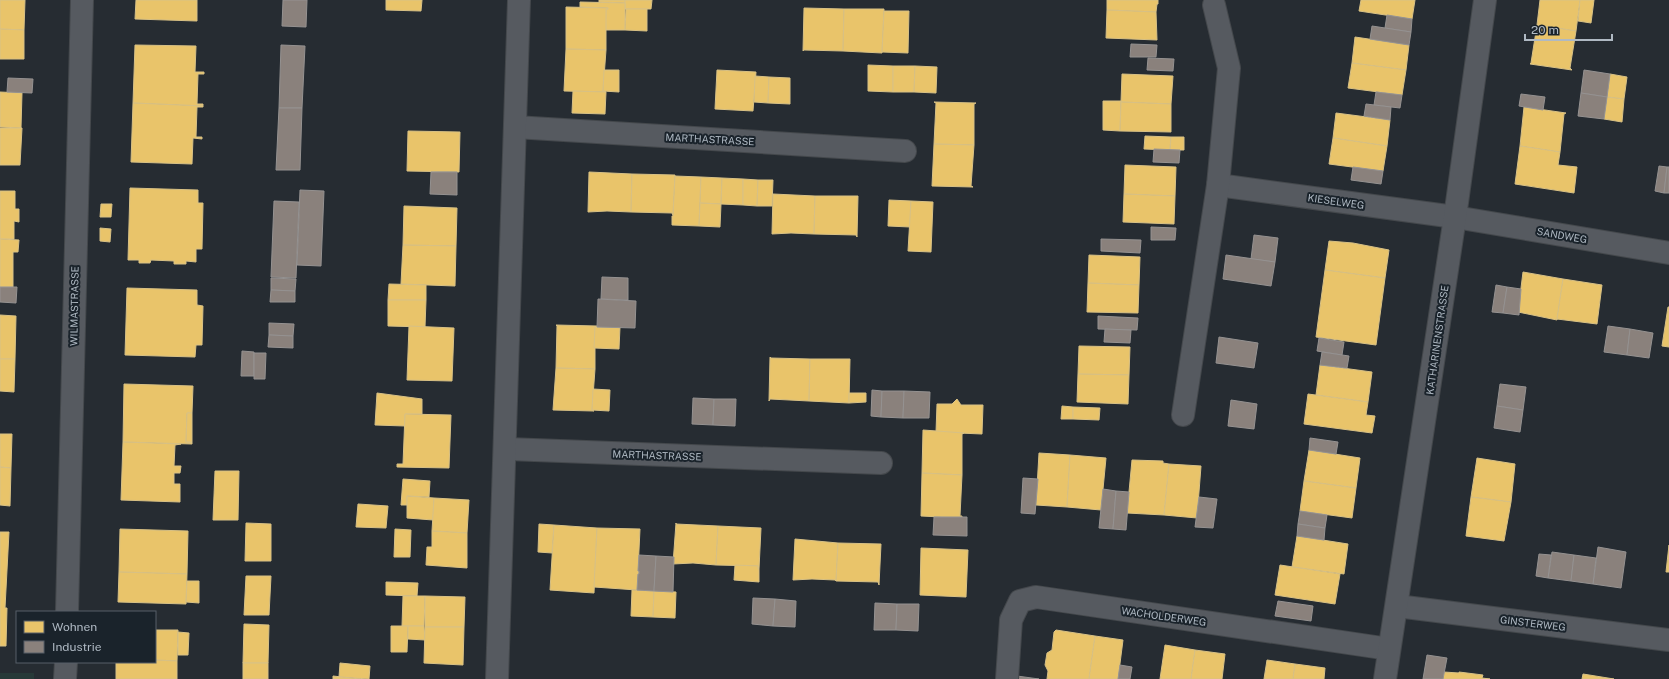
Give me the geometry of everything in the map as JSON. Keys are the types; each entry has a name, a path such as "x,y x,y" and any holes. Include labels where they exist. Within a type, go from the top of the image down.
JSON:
{"street":[{"name":"WILMASTRASSE","path":"67,611 82,0"},
{"path":"497,679 519,0"},
{"name":"KATHARINENSTRASSE","path":"1385,679 1455,217 1484,0"},
{"path":"1183,415 1218,185 1228,68 1214,5"},
{"name":"MARTHASTRASSE","path":"515,127 906,151"},
{"name":"KIESELWEG","path":"1218,185 1455,217"},
{"name":"SANDWEG","path":"1455,217 1669,253"},
{"name":"MARTHASTRASSE","path":"505,449 881,463"},
{"name":"WACHOLDERWEG","path":"1008,679 1012,620 1020,600 1036,597 1389,649"},
{"name":"GINSTERWEG","path":"1397,606 1669,640"},
{"path":"65,679 66,663"}],"shaded area":[{"path":"0,673 34,673 34,679 0,679"}],"building: Wohnen":[{"path":"0,0 25,0 24,30 0,29"},
{"path":"136,0 197,0 197,21 135,19"},
{"path":"386,0 422,0 421,11 386,10"},
{"path":"599,0 625,0 625,3 599,2"},
{"path":"625,0 652,0 651,9 625,9"},
{"path":"1107,0 1158,0 1158,4 1156,12 1107,10"},
{"path":"1361,0 1415,0 1412,19 1359,11"},
{"path":"1540,0 1580,0 1576,31 1537,25"},
{"path":"1580,0 1594,0 1591,23 1578,21"},
{"path":"580,2 625,3 625,30 605,30 606,9 608,8 580,7"},
{"path":"566,7 608,8 606,9 606,50 566,49"},
{"path":"804,8 844,9 843,51 803,51"},
{"path":"626,9 647,9 647,31 625,30"},
{"path":"844,9 884,9 882,53 843,51"},
{"path":"1107,10 1156,12 1157,40 1106,38"},
{"path":"884,11 909,11 908,53 882,52"},
{"path":"1537,25 1576,31 1570,68 1572,70 1530,64"},
{"path":"0,29 24,30 24,59 0,59"},
{"path":"1355,37 1409,45 1406,70 1352,63"},
{"path":"135,45 196,46 195,72 204,72 204,74 198,74 197,104 203,104 203,106 133,103"},
{"path":"566,49 606,50 603,91 606,92 564,91"},
{"path":"1352,63 1406,70 1402,95 1348,88"},
{"path":"868,65 893,66 893,92 868,91"},
{"path":"893,66 915,66 914,92 893,92"},
{"path":"915,66 937,67 936,93 914,92"},
{"path":"604,70 619,70 619,92 603,91"},
{"path":"717,70 756,72 753,111 715,109"},
{"path":"1122,74 1173,76 1171,104 1121,102"},
{"path":"1610,74 1627,77 1624,99 1607,97"},
{"path":"755,76 769,77 768,103 754,102"},
{"path":"769,77 790,78 790,104 768,103"},
{"path":"573,91 606,92 605,114 572,113"},
{"path":"0,92 22,93 21,128 0,127"},
{"path":"1607,97 1624,99 1622,122 1604,119"},
{"path":"1103,101 1121,101 1120,131 1103,130"},
{"path":"934,102 976,103 974,104 974,145 934,144 936,103"},
{"path":"1121,102 1171,104 1171,132 1120,131"},
{"path":"133,103 203,106 197,107 196,137 202,137 202,139 193,138 192,164 131,162"},
{"path":"1524,107 1566,113 1564,114 1560,152 1520,146"},
{"path":"1336,113 1390,120 1387,146 1333,138"},
{"path":"0,128 22,128 20,165 0,165"},
{"path":"408,131 460,132 459,172 407,171"},
{"path":"1145,136 1171,137 1170,150 1144,149"},
{"path":"1171,137 1184,137 1184,150 1170,150"},
{"path":"1333,138 1387,146 1383,171 1329,164"},
{"path":"934,144 974,145 971,186 973,187 932,186"},
{"path":"1520,146 1560,152 1558,165 1577,167 1574,193 1515,184"},
{"path":"1125,165 1176,167 1175,196 1124,194"},
{"path":"589,172 632,174 631,212 588,212"},
{"path":"632,174 675,175 673,215 672,213 631,212"},
{"path":"675,176 701,177 699,226 672,225"},
{"path":"701,177 722,178 721,204 700,203"},
{"path":"722,178 743,179 743,205 721,204"},
{"path":"743,179 758,180 757,206 743,205"},
{"path":"758,180 773,180 772,206 757,206"},
{"path":"130,188 198,190 198,203 203,203 202,249 196,249 196,262 186,261 186,264 174,264 174,261 151,260 150,263 139,263 139,260 128,260"},
{"path":"0,191 15,191 15,209 19,209 19,222 14,221 14,239 0,239"},
{"path":"773,194 815,196 814,234 772,234"},
{"path":"1124,194 1175,196 1174,224 1123,222"},
{"path":"815,196 858,196 857,237 856,235 814,234"},
{"path":"889,200 911,201 910,227 888,226"},
{"path":"911,201 933,202 931,252 908,251"},
{"path":"700,203 721,204 720,227 699,226"},
{"path":"101,204 112,204 111,217 100,217"},
{"path":"404,206 457,208 456,246 403,245"},
{"path":"100,228 111,229 110,242 100,241"},
{"path":"0,239 19,240 18,252 13,252 13,287 0,287"},
{"path":"1329,241 1353,243 1389,250 1385,278 1325,270"},
{"path":"403,245 456,246 455,286 401,284"},
{"path":"1089,255 1140,257 1139,285 1088,283"},
{"path":"1325,270 1385,278 1376,345 1316,337"},
{"path":"1523,272 1563,279 1557,320 1518,312"},
{"path":"1563,279 1602,285 1597,324 1557,319"},
{"path":"1088,283 1139,285 1138,313 1087,312"},
{"path":"389,284 426,285 426,300 388,300"},
{"path":"127,288 197,290 197,305 203,306 202,345 196,345 195,357 125,355"},
{"path":"388,300 426,300 425,327 388,326"},
{"path":"1669,307 1669,347 1662,346"},
{"path":"0,315 16,316 15,359 0,359"},
{"path":"556,325 597,326 597,328 595,327 595,369 556,368"},
{"path":"409,326 454,328 452,381 407,380"},
{"path":"595,327 620,327 619,349 594,348"},
{"path":"1079,346 1130,347 1129,375 1078,374"},
{"path":"770,357 810,359 809,401 770,399 769,401"},
{"path":"0,359 15,359 14,392 0,391"},
{"path":"810,359 850,359 849,403 809,401"},
{"path":"1320,365 1372,372 1368,402 1316,395"},
{"path":"556,368 595,369 592,410 594,411 553,410"},
{"path":"1078,374 1129,375 1128,404 1077,402"},
{"path":"124,384 193,386 192,413 187,413 186,442 192,442 192,444 123,442"},
{"path":"593,389 610,390 609,411 592,410"},
{"path":"377,393 422,399 422,414 405,414 405,426 375,425"},
{"path":"849,393 866,393 866,402 849,403"},
{"path":"1308,394 1368,402 1366,415 1375,416 1372,433 1304,424"},
{"path":"957,399 961,405 983,405 982,434 936,432 937,404 952,404"},
{"path":"1062,406 1073,407 1073,419 1061,419"},
{"path":"1073,407 1100,408 1099,420 1073,419"},
{"path":"187,413 192,413 192,442 186,442"},
{"path":"405,414 451,415 449,468 397,467 397,464 403,464"},
{"path":"923,430 964,433 962,434 962,475 922,473"},
{"path":"0,434 12,434 11,468 0,467"},
{"path":"123,442 181,444 175,445 174,466 181,466 180,473 174,473 174,484 180,484 180,502 121,500"},
{"path":"1309,450 1360,458 1356,488 1304,481"},
{"path":"1039,453 1070,455 1067,507 1036,505"},
{"path":"1070,455 1106,458 1101,510 1067,507"},
{"path":"1477,458 1515,464 1511,502 1471,497"},
{"path":"1132,460 1163,461 1163,463 1169,464 1164,515 1127,513"},
{"path":"1169,464 1201,466 1197,518 1164,515"},
{"path":"0,467 11,468 10,506 0,505"},
{"path":"215,471 239,471 238,520 213,520"},
{"path":"922,473 962,475 960,516 962,516 962,518 921,516"},
{"path":"403,479 430,481 429,497 407,496 407,505 401,505"},
{"path":"1304,481 1356,488 1352,518 1300,511"},
{"path":"407,496 434,498 433,520 407,518"},
{"path":"1471,497 1511,502 1504,541 1466,536"},
{"path":"434,498 469,500 467,533 432,531"},
{"path":"358,504 388,506 386,528 356,527"},
{"path":"246,523 271,524 271,561 245,561"},
{"path":"676,523 718,526 716,565 693,563 673,564"},
{"path":"539,524 554,525 552,553 538,552"},
{"path":"554,525 597,528 594,593 550,590"},
{"path":"718,526 761,528 759,569 758,566 716,565"},
{"path":"597,528 640,529 639,574 637,590 594,587"},
{"path":"120,529 188,531 187,574 119,572"},
{"path":"395,529 411,530 410,557 394,557"},
{"path":"432,531 467,533 467,568 426,565 427,547 432,547"},
{"path":"0,532 9,532 5,608 7,608 6,646 0,646"},
{"path":"1297,536 1348,544 1344,574 1292,567"},
{"path":"795,539 838,543 836,581 812,579 793,580"},
{"path":"838,543 881,544 879,585 878,582 836,581"},
{"path":"1669,545 1669,572 1666,572"},
{"path":"921,548 968,550 966,597 920,595"},
{"path":"735,565 758,566 759,582 734,580"},
{"path":"1280,565 1340,574 1335,604 1275,595"},
{"path":"119,572 187,574 186,604 118,602"},
{"path":"246,576 271,576 269,615 244,615"},
{"path":"187,581 199,581 199,603 186,602"},
{"path":"386,582 418,583 417,596 386,595"},
{"path":"632,590 654,591 653,617 631,616"},
{"path":"654,591 676,592 675,618 653,617"},
{"path":"403,596 425,596 424,626 402,626"},
{"path":"425,596 465,597 464,627 425,627"},
{"path":"244,624 269,625 268,663 243,663"},
{"path":"391,626 408,626 407,652 391,652"},
{"path":"408,626 424,626 425,640 408,639"},
{"path":"425,627 464,627 463,665 424,663"},
{"path":"156,630 178,630 177,661 156,660"},
{"path":"1056,630 1095,636 1089,679 1047,679 1048,671 1045,665 1047,653 1052,650 1054,632"},
{"path":"178,632 189,633 188,655 178,655"},
{"path":"1095,636 1123,640 1118,679 1089,679"},
{"path":"1165,645 1195,650 1191,679 1160,679"},
{"path":"1195,650 1225,654 1222,679 1191,679"},
{"path":"156,660 177,661 177,679 116,679 116,663 156,663"},
{"path":"1267,660 1295,664 1293,679 1264,679"},
{"path":"243,663 268,663 268,679 243,679"},
{"path":"340,663 370,666 369,679 339,677"},
{"path":"1295,664 1325,668 1324,679 1293,679"},
{"path":"1444,672 1483,675 1482,678 1490,679 1443,679"},
{"path":"1583,674 1614,679 1582,679"},
{"path":"333,676 360,679 333,679"}],"building: Industrie":[{"path":"283,0 307,0 306,27 282,26"},
{"path":"1387,15 1412,19 1411,32 1385,28"},
{"path":"1372,26 1411,32 1409,45 1370,39"},
{"path":"1131,44 1157,45 1156,57 1130,57"},
{"path":"281,45 305,46 302,108 279,108"},
{"path":"1148,58 1174,59 1173,71 1147,70"},
{"path":"1584,70 1610,74 1607,97 1581,93"},
{"path":"8,78 33,79 32,93 7,92"},
{"path":"1376,92 1402,95 1400,108 1374,105"},
{"path":"1581,93 1607,97 1604,119 1578,116"},
{"path":"1521,94 1545,97 1543,110 1519,106"},
{"path":"1366,104 1391,107 1390,120 1364,116"},
{"path":"279,108 302,108 300,170 276,170"},
{"path":"1154,149 1180,150 1179,163 1153,162"},
{"path":"1659,166 1667,167 1664,193 1655,191"},
{"path":"1353,167 1383,171 1381,184 1351,180"},
{"path":"1667,167 1669,167 1669,193 1664,193"},
{"path":"431,172 457,172 457,195 430,194"},
{"path":"300,190 324,191 321,266 297,265"},
{"path":"274,201 299,202 296,278 271,277"},
{"path":"1151,227 1176,228 1175,240 1151,240"},
{"path":"1254,235 1278,238 1275,262 1251,259"},
{"path":"1101,239 1141,240 1140,253 1101,251"},
{"path":"1226,255 1275,262 1271,286 1223,279"},
{"path":"602,277 628,278 628,300 601,299"},
{"path":"271,278 296,279 295,291 271,290"},
{"path":"1496,285 1507,287 1503,313 1492,312"},
{"path":"0,287 17,287 16,303 0,302"},
{"path":"1507,287 1521,289 1519,315 1503,313"},
{"path":"271,290 295,291 295,302 270,302"},
{"path":"598,299 636,301 635,328 597,327"},
{"path":"1098,316 1138,318 1137,330 1098,329"},
{"path":"269,323 294,324 293,336 269,335"},
{"path":"1608,326 1630,329 1627,355 1604,352"},
{"path":"1105,329 1131,330 1130,343 1104,342"},
{"path":"1630,329 1653,333 1649,358 1627,355"},
{"path":"269,335 293,336 293,348 268,347"},
{"path":"1219,337 1258,343 1254,368 1216,363"},
{"path":"1319,338 1344,342 1342,355 1317,351"},
{"path":"242,351 254,352 254,376 241,376"},
{"path":"1322,352 1349,356 1347,368 1320,365"},
{"path":"254,353 266,353 265,379 254,379"},
{"path":"1500,384 1526,387 1523,410 1497,406"},
{"path":"872,390 882,391 881,417 871,416"},
{"path":"882,391 904,391 903,418 881,417"},
{"path":"904,391 930,392 929,418 903,418"},
{"path":"693,398 714,399 713,425 692,424"},
{"path":"714,399 736,399 735,426 713,425"},
{"path":"1231,400 1257,404 1254,429 1228,426"},
{"path":"1497,406 1523,410 1520,432 1494,428"},
{"path":"1310,438 1338,442 1336,454 1309,450"},
{"path":"1023,478 1038,479 1035,514 1021,513"},
{"path":"1103,489 1116,491 1113,529 1099,528"},
{"path":"1116,491 1129,492 1126,530 1113,529"},
{"path":"1199,497 1217,499 1213,528 1195,527"},
{"path":"1300,511 1327,515 1325,528 1298,524"},
{"path":"934,517 967,517 967,536 933,535"},
{"path":"1298,524 1325,528 1324,540 1297,536"},
{"path":"1598,547 1626,552 1621,588 1593,584"},
{"path":"1552,552 1574,555 1571,581 1548,578"},
{"path":"1539,554 1551,555 1548,578 1536,576"},
{"path":"639,555 656,556 654,591 637,590"},
{"path":"1574,555 1596,558 1593,584 1571,581"},
{"path":"656,556 674,557 673,592 654,591"},
{"path":"753,598 775,599 773,626 752,624"},
{"path":"775,599 796,601 795,627 773,626"},
{"path":"1278,601 1313,606 1311,621 1275,616"},
{"path":"875,603 897,604 896,630 874,630"},
{"path":"897,604 919,604 918,631 896,630"},
{"path":"1427,655 1447,658 1443,679 1423,679"},
{"path":"1120,665 1132,667 1130,679 1118,679"},
{"path":"1017,676 1039,679 1016,679"}]}
